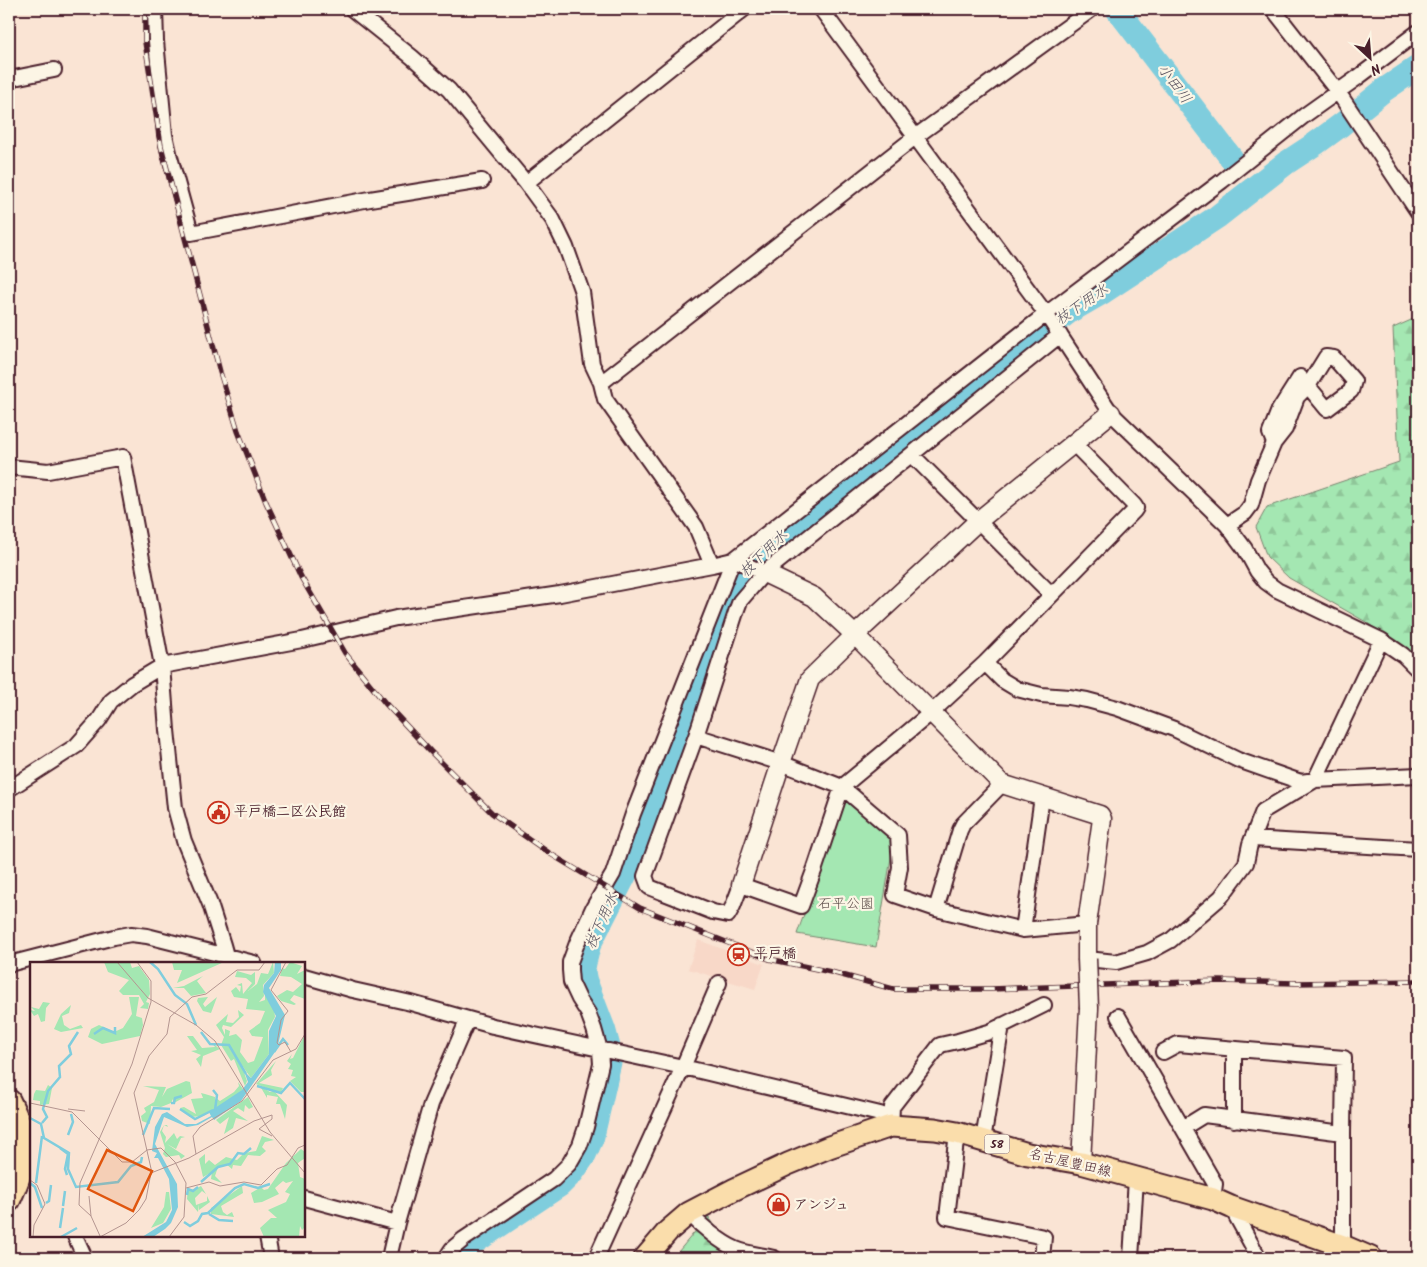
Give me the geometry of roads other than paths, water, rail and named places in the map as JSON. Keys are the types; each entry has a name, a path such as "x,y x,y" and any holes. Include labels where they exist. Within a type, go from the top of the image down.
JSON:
{"highway":[{"path":"9,1101 24,1139 26,1174 9,1200"}],"main road":[{"name":"名古屋豊田線","path":"645,1258 668,1231 689,1213 788,1164 891,1122 957,1133 1028,1154 1081,1163 1222,1203 1372,1258"}],"street":[{"path":"155,9 156,41 165,135 191,234 361,201 482,181"},
{"path":"352,9 412,57 449,90 526,183 553,220 566,247 582,292 592,364 602,383 605,399 696,527 712,565"},
{"path":"526,183 744,9"},
{"path":"821,9 1048,317 1110,413 1227,525 1266,582 1277,590 1381,640 1403,655 1418,670"},
{"path":"602,383 915,137 1092,9"},
{"path":"1273,9 1357,120 1418,211"},
{"path":"9,789 76,746 99,720 111,701 132,684 162,666 302,640 396,618 560,594 737,561 1306,115 1341,98 1418,32"},
{"path":"9,79 54,70"},
{"path":"1060,335 764,573 740,601 696,736 644,876 649,887 713,912 728,915 741,885 810,679 978,521 1110,413"},
{"path":"1227,525 1245,513 1251,505 1258,480 1274,443 1285,429 1304,381"},
{"path":"741,885 801,906 842,787 932,712 984,663 1134,511 1136,508 1073,443"},
{"path":"912,455 1051,594"},
{"path":"9,467 48,471 123,457 162,666 175,808 184,840 210,904 227,959"},
{"path":"737,561 814,597 855,635 1002,784 1100,815 1102,819 1087,924 1089,1008 1081,1163"},
{"path":"446,1258 452,1249 464,1239 554,1179 569,1164 580,1146 601,1064 601,1050 588,1013 571,982 570,962 576,943 592,908 613,874 633,814 737,561"},
{"path":"1087,959 1116,962 1147,952 1172,940 1221,897 1246,863 1263,811 1315,780 1381,640"},
{"path":"984,663 1002,680 1017,690 1041,696 1087,700 1117,708 1174,729 1238,760 1301,782 1418,775"},
{"path":"696,736 781,762 842,787 898,835 900,867 894,895 936,909 1023,930 1087,924"},
{"path":"936,909 963,824 1002,784"},
{"path":"1023,930 1042,797"},
{"path":"1253,839 1418,849"},
{"path":"9,964 131,934 147,936 212,953 227,959 247,962"},
{"path":"305,976 493,1026 683,1067 880,1114 891,1122"},
{"path":"596,1258 719,983"},
{"path":"891,1122 892,1107 940,1044 989,1032 1044,1005"},
{"path":"1118,1016 1215,1184 1222,1203 1259,1258"},
{"path":"389,1258 397,1223 432,1104 468,1019"},
{"path":"983,1140 1002,1025"},
{"path":"1163,1052 1178,1044 1344,1058 1343,1246"},
{"path":"1234,1049 1234,1120"},
{"path":"1183,1128 1204,1115 1343,1132"},
{"path":"957,1133 947,1217 1044,1237 1042,1258"},
{"path":"1131,1258 1136,1179"},
{"path":"305,1198 397,1223"},
{"path":"689,1213 729,1246 774,1258"},
{"path":"75,1237 85,1258"},
{"path":"267,1237 271,1258"}],"waterway":[{"name":"小田川","path":"1117,9 1232,159"},
{"name":"枝下用水","path":"455,1258 470,1245 560,1185 573,1172 584,1156 592,1138 610,1060 604,1030 585,980 583,969 589,945 625,875 650,815 693,683 724,599 739,577 768,546 878,463 921,426 1070,311 1103,292 1217,217 1286,163 1315,144 1384,90 1418,67"}],"railway":[{"path":"145,9 145,42 161,146 220,372 238,431 266,502 301,577 345,653 385,703 492,813 549,853 640,908 769,959 831,972 893,989 991,989 1220,981 1296,983 1418,981"}],"place":[{"name":"平戸橋二区公民館","path":"218,812"},
{"name":"平戸橋","path":"738,954"},
{"name":"アンジュ","path":"778,1205"}],"park label":[{"name":"石平公園","path":"846,904"}]}
